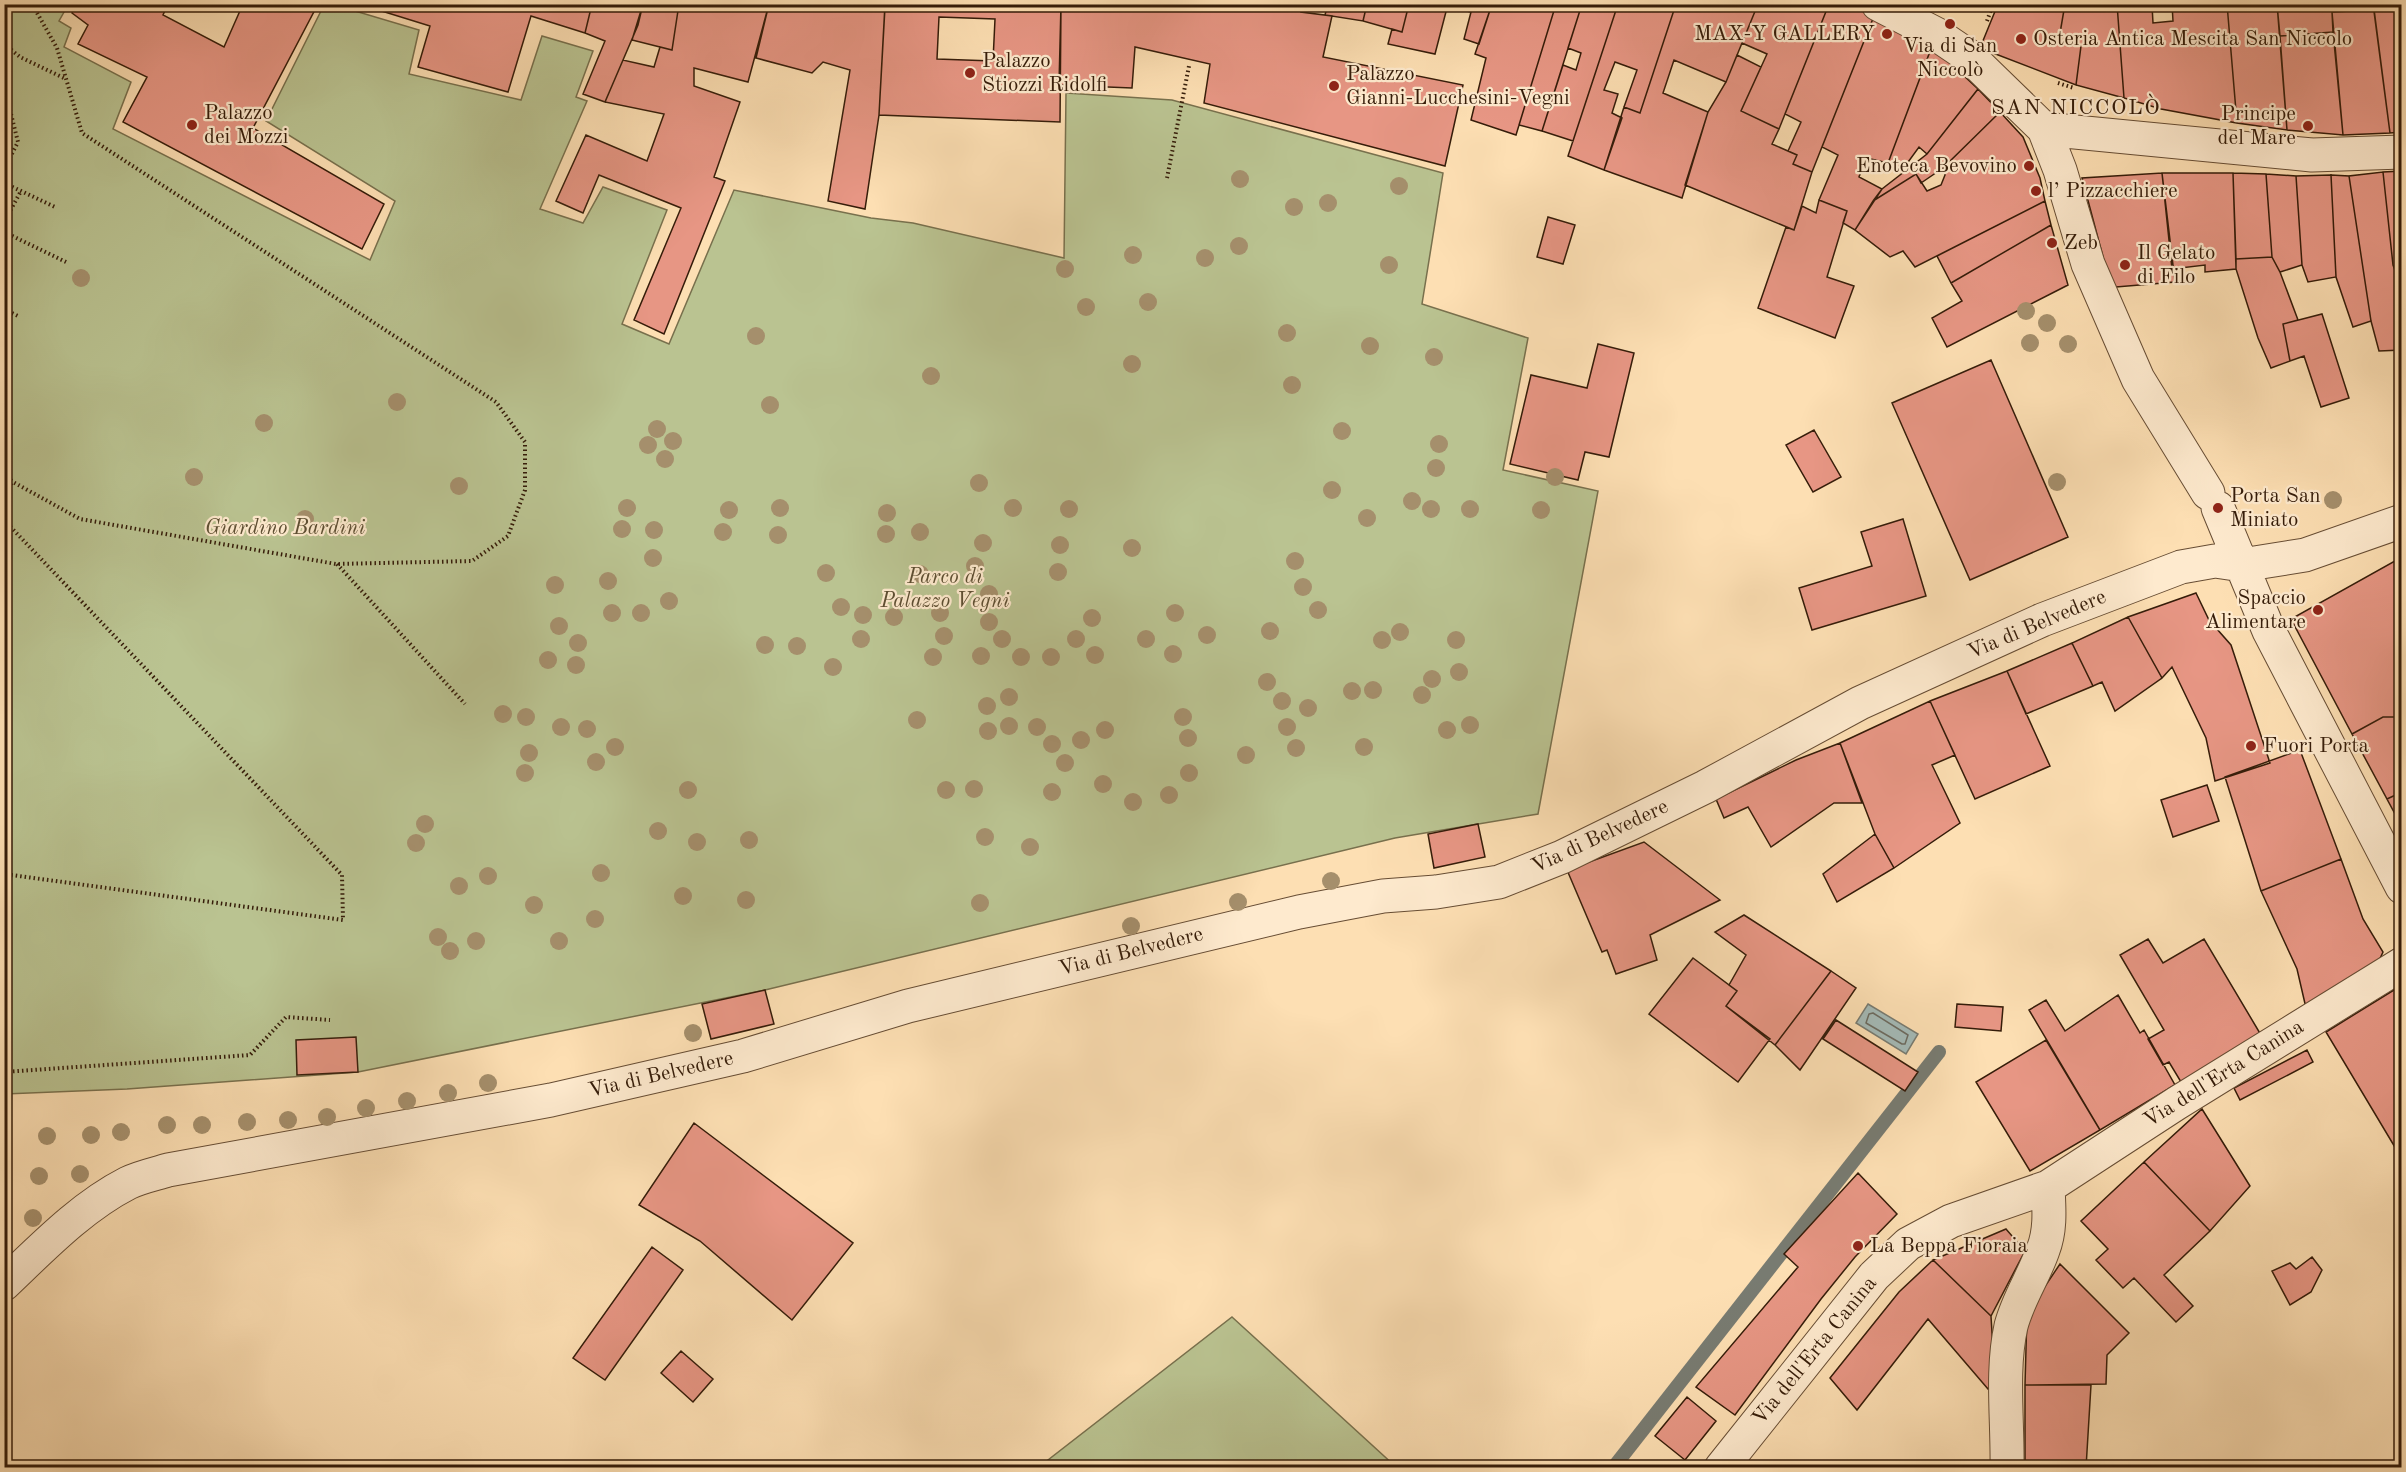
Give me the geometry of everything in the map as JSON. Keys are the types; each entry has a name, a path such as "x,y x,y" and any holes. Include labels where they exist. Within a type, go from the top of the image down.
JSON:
{"street":[{"path":"1878,4 1936,34 1970,57 2044,129 2060,170 2088,264 2138,379 2213,501 2269,631 2402,887"},
{"path":"2044,129 2312,154 2402,152"},
{"name":"Via di Belvedere","path":"4,1284 51,1239 100,1200 129,1182 168,1170 551,1100 742,1056 908,1006 1299,912 1383,896 1436,892 1499,882 1562,857 1705,787 1860,703 2042,620 2181,567 2215,561 2242,564 2305,555 2402,521"},
{"name":"Via dell'Erta Canina","path":"1721,1467 1874,1276 1908,1244 1952,1221 2048,1187 2177,1103 2402,964"},
{"path":"2007,1467 2007,1365 2011,1326 2024,1291 2044,1249 2050,1220 2048,1187"}],"path":[{"path":"4,474 13,482 80,519 336,564 471,561 508,536 525,490 525,442 496,402 82,133 57,48 32,4"},
{"path":"4,44 20,57 66,80"},
{"path":"1167,178 1189,66"},
{"path":"4,105 9,106 18,142 4,169"},
{"path":"4,183 55,207"},
{"path":"4,222 21,190"},
{"path":"4,232 66,262"},
{"path":"4,309 20,317"},
{"path":"4,490 13,482"},
{"path":"4,520 342,875 344,920 4,874"},
{"path":"336,564 465,704"},
{"path":"4,1072 250,1055 286,1017 330,1020"}],"green space":[{"path":"5,5 68,5 59,21 71,28 64,47 131,82 113,129 370,260 395,201 266,121 324,5 335,5 419,30 409,74 521,100 542,36 593,51 576,97 587,101 540,209 583,223 603,187 667,210 622,324 669,344 734,190 871,218 913,223 1064,258 1066,93 1172,100 1443,173 1422,304 1528,338 1503,470 1598,491 1538,814 1395,838 765,990 358,1072 127,1089 5,1094"},
{"path":"1232,1317 1396,1467 1039,1467"}],"water":[{"path":"1868,1004 1918,1034 1906,1054 1856,1023"}],"building":[{"name":"Palazzo dei Mozzi","path":"75,4 168,4 163,15 224,47 243,4 318,4 253,128 384,204 362,249 123,122 147,77 78,44 88,25 72,13"},
{"path":"359,4 592,4 585,33 531,16 508,92 418,67 430,26"},
{"path":"592,4 643,4 638,25 605,102 583,94 605,41 585,33"},
{"path":"643,4 679,4 672,50 632,40"},
{"path":"679,4 769,4 748,82 694,68 694,86 740,102 714,177 725,181 664,334 634,320 681,208 599,175 583,213 556,201 586,135 647,161 664,114 605,102 623,60 654,67 660,47 672,50"},
{"path":"769,4 863,4 863,9 885,7 879,115 865,209 828,201 850,70 823,62 812,73 756,58"},
{"name":"Palazzo Stiozzi Ridolfi","path":"885,4 1061,4 1060,122 879,115","holes":["939,17 995,19 993,61 937,59"]},
{"name":"Palazzo Gianni-Lucchesini-Vegni","path":"1061,4 1303,4 1301,12 1332,16 1323,57 1463,85 1445,166 1204,103 1210,64 1135,47 1132,88 1059,85"},
{"path":"1328,4 1367,4 1363,21 1325,15"},
{"path":"1367,4 1409,4 1402,32 1363,21"},
{"path":"1409,4 1448,4 1435,54 1388,44 1392,29 1402,32"},
{"path":"1448,4 1492,4 1479,44 1464,39 1471,12 1447,7"},
{"path":"1492,4 1556,4 1516,135 1471,120 1486,58 1475,54"},
{"path":"1556,4 1582,4 1542,131 1519,125"},
{"path":"1582,4 1618,4 1573,141 1542,131 1563,65 1576,70 1581,53 1568,48"},
{"path":"1618,4 1676,4 1640,113 1624,107 1637,70 1615,62 1604,90 1618,94 1612,113 1622,118 1604,170 1568,156"},
{"path":"1676,4 1758,4 1726,82 1674,60 1663,93 1708,112 1682,198 1604,170 1624,107 1640,113"},
{"path":"1758,4 1829,4 1779,129 1741,111 1767,54 1742,43"},
{"path":"1829,4 1853,4 1874,16 1812,172 1793,164 1797,155 1788,151 1801,122 1785,114"},
{"path":"1998,4 2065,4 2059,39 2081,46 2076,85 1980,48"},
{"path":"2065,4 2117,4 2124,98 2076,85 2081,46 2059,39"},
{"path":"2117,4 2160,4 2152,5 2153,23 2173,21 2172,4 2227,4 2237,123 2161,109 2124,98"},
{"path":"2227,4 2277,4 2287,130 2237,123"},
{"path":"2277,4 2351,4 2351,11 2332,12 2333,32 2280,36"},
{"path":"2373,4 2402,4 2402,132 2390,133"},
{"path":"2374,9 2390,133 2343,135 2332,12"},
{"path":"1874,16 1932,46 1888,163 1866,158 1859,177 1882,189 1855,230 1843,223 1847,211 1819,200 1838,155 1822,147"},
{"path":"2333,32 2343,135 2287,130 2280,36"},
{"path":"1932,46 1978,89 1927,154 1919,147 1903,169 1888,163"},
{"path":"1737,55 1761,67 1741,111 1779,129 1772,144 1797,155 1793,164 1812,172 1794,230 1685,185 1708,112 1726,82"},
{"path":"1978,89 2000,112 1943,168 1921,183 1916,174 1873,201 1882,189 1927,154"},
{"path":"2000,112 2023,137 2040,178 2045,201 1915,267 1903,251 1890,257 1855,230 1873,201 1916,174 1927,191 1941,185 1945,175 1943,168"},
{"path":"2402,171 2402,289 2393,265 2383,172"},
{"path":"2383,172 2393,265 2402,289 2402,350 2379,351 2371,321 2349,176"},
{"path":"2162,173 2233,173 2236,269 2205,272 2205,265 2172,269"},
{"path":"2162,173 2175,282 2116,287 2107,272 2082,178"},
{"path":"2233,173 2266,174 2272,257 2236,259"},
{"path":"2266,174 2296,176 2302,265 2280,272 2272,257"},
{"path":"2331,175 2336,277 2308,282 2302,265 2296,176"},
{"path":"2331,175 2349,176 2371,321 2353,327 2336,277"},
{"path":"1819,200 1847,211 1827,277 1854,286 1835,338 1758,308 1786,227 1794,230 1802,206 1816,213"},
{"path":"2045,201 2051,225 1951,283 1937,256"},
{"path":"1548,217 1575,225 1563,264 1537,257"},
{"path":"2051,225 2068,285 1947,347 1932,318 1962,301 1951,283"},
{"path":"2272,257 2298,320 2283,324 2290,361 2271,368 2258,338 2236,269 2236,259"},
{"path":"2322,314 2349,398 2321,407 2304,356 2290,361 2283,324"},
{"path":"1598,344 1634,353 1609,457 1585,452 1578,480 1510,464 1531,375 1587,388"},
{"path":"1991,360 2068,537 1970,580 1892,403"},
{"path":"1814,430 1841,477 1813,492 1786,445"},
{"path":"1903,519 1926,596 1812,630 1799,588 1872,566 1861,532"},
{"path":"2402,557 2402,717 2383,717 2352,734 2291,619"},
{"path":"2196,593 2209,620 2231,645 2270,763 2215,781 2206,738 2172,667 2162,678 2128,617"},
{"path":"2128,617 2162,678 2115,711 2102,682 2093,686 2072,643"},
{"path":"2072,643 2093,686 2026,714 2007,671"},
{"path":"2007,671 2050,766 1975,799 1930,701"},
{"path":"1930,701 1955,755 1932,765 1960,823 1894,868 1875,834 1840,743"},
{"path":"2383,717 2402,717 2402,792 2387,799 2352,734"},
{"path":"1840,743 1862,803 1834,803 1771,847 1748,807 1724,818 1716,799 1796,760"},
{"path":"2300,750 2341,859 2261,891 2225,777"},
{"path":"2207,785 2219,821 2173,837 2161,800"},
{"path":"2402,792 2402,827 2387,799"},
{"path":"1478,824 1485,857 1434,868 1428,834"},
{"path":"1875,834 1894,868 1837,902 1823,874"},
{"path":"1644,842 1720,900 1650,935 1657,960 1616,974 1607,950 1602,952 1567,870"},
{"path":"2341,859 2363,919 2383,952 2377,965 2306,1008 2297,969 2261,891"},
{"path":"1744,915 1831,971 1775,1045 1726,1006 1737,991 1729,985 1746,955 1715,932"},
{"path":"2148,939 2163,963 2204,939 2261,1035 2181,1082 2169,1062 2163,1065 2148,1039 2164,1030 2120,955"},
{"path":"1693,958 1737,991 1726,1006 1770,1039 1738,1082 1649,1014"},
{"path":"1831,971 1856,988 1800,1070 1775,1045"},
{"path":"2402,985 2402,1159 2326,1032"},
{"path":"765,990 774,1024 711,1039 702,1004"},
{"path":"2118,995 2140,1033 2144,1030 2175,1085 2100,1130 2029,1010 2046,1000 2065,1031"},
{"path":"1957,1004 2003,1007 2001,1031 1955,1027"},
{"path":"1836,1020 1918,1072 1905,1091 1823,1039"},
{"path":"356,1037 358,1072 297,1075 296,1040"},
{"path":"2046,1040 2100,1130 2030,1171 1976,1082"},
{"path":"2307,1050 2313,1062 2240,1100 2234,1088"},
{"path":"2202,1109 2250,1186 2210,1231 2144,1162"},
{"path":"694,1123 853,1243 792,1320 700,1241 639,1205"},
{"path":"2144,1162 2210,1231 2164,1275 2193,1306 2176,1322 2134,1278 2123,1288 2096,1260 2108,1249 2081,1221"},
{"path":"1858,1173 1897,1214 1855,1257 1821,1299 1735,1415 1696,1387 1798,1267 1784,1254"},
{"path":"2006,1229 2025,1251 1991,1316 1933,1260"},
{"path":"652,1247 683,1270 605,1380 573,1358"},
{"path":"2312,1257 2322,1270 2311,1292 2290,1305 2272,1271 2290,1263 2296,1269"},
{"path":"1933,1260 1991,1316 1995,1384 1988,1389 1928,1319 1857,1410 1830,1378 1899,1292"},
{"path":"2060,1264 2129,1333 2107,1355 2106,1384 2025,1385 2027,1313"},
{"path":"681,1351 713,1379 693,1402 661,1373"},
{"path":"2025,1385 2091,1385 2086,1468 2025,1468"},
{"path":"1687,1397 1716,1421 1685,1460 1655,1436"}],"waterway":[{"path":"1613,1468 1939,1052"}],"place":[{"name":"Via di San Niccolò","path":"1950,24"},
{"name":"MAX-Y GALLERY","path":"1887,34"},
{"name":"Osteria Antica Mescita San Niccolo","path":"2021,39"},
{"name":"Palazzo Stiozzi Ridolfi","path":"970,73"},
{"name":"Palazzo Gianni-Lucchesini-Vegni","path":"1334,86"},
{"name":"Palazzo dei Mozzi","path":"192,125"},
{"name":"Principe del Mare","path":"2308,126"},
{"name":"Enoteca Bevovino","path":"2029,166"},
{"name":"l’ Pizzacchiere","path":"2036,191"},
{"name":"Zeb","path":"2052,243"},
{"name":"Il Gelato di Filo","path":"2125,265"},
{"name":"Porta San Miniato","path":"2218,508"},
{"name":"Spaccio Alimentare","path":"2318,610"},
{"name":"Fuori Porta","path":"2251,746"},
{"name":"La Beppa Fioraia","path":"1858,1246"}],"district":[{"name":"SAN NICCOLÒ","path":"2076,108"}],"park label":[{"name":"Giardino Bardini","path":"285,528"},
{"name":"Parco di Palazzo Vegni","path":"945,589"}]}
